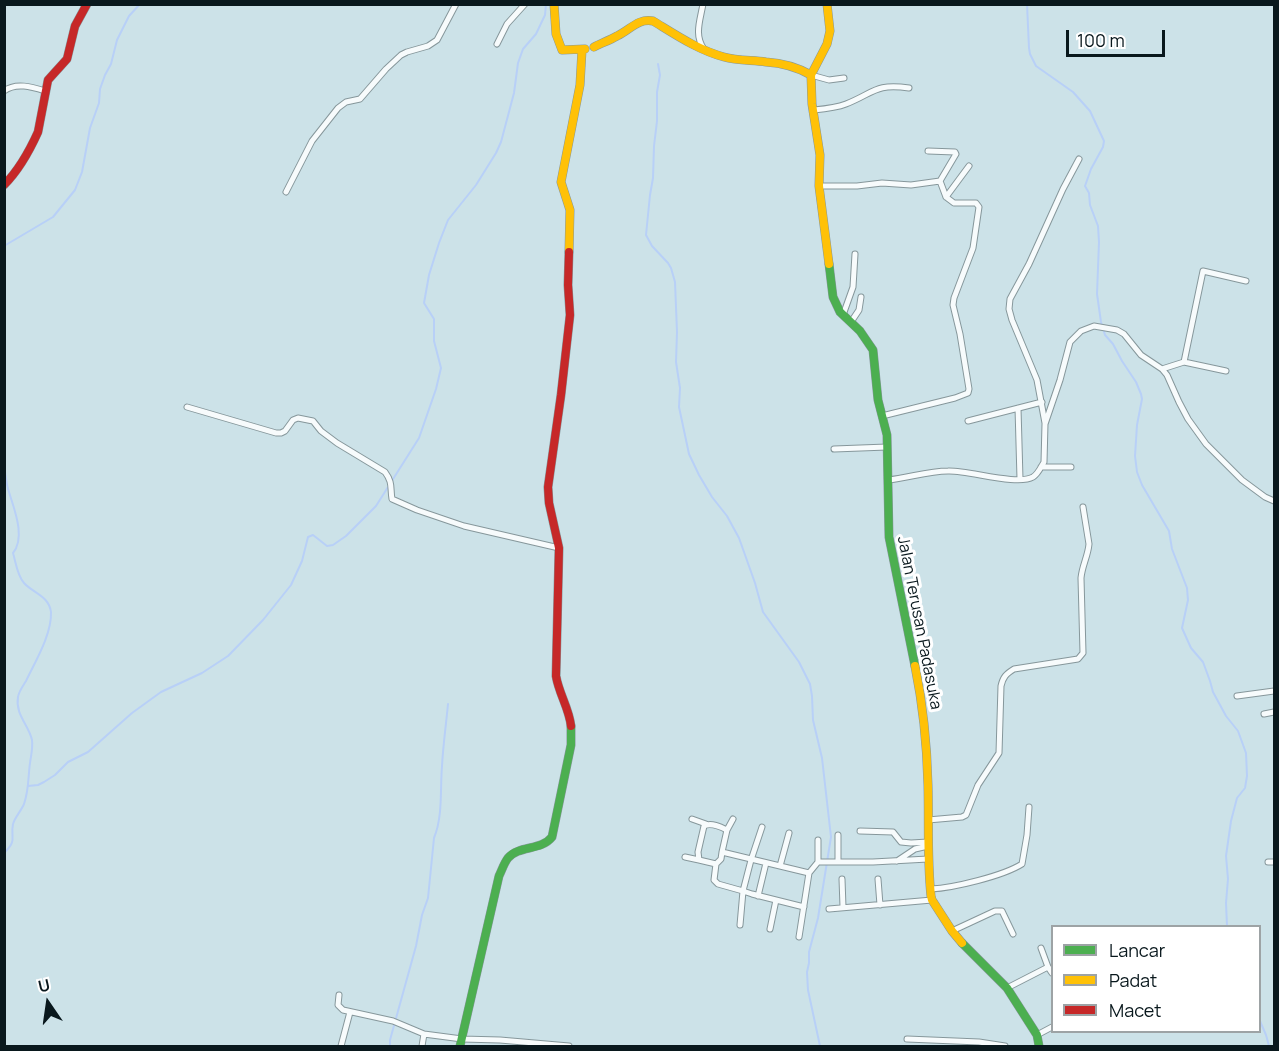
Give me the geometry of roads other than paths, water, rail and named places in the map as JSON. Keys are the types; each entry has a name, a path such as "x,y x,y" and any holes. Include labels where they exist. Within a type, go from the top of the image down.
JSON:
{"street":[{"path":"4,184 14,176 35,140 48,80 67,58 75,26 87,4"},
{"path":"286,192 312,141 338,108 346,102 360,99 401,55 428,46 437,40 456,4"},
{"path":"497,44 507,24 525,4"},
{"path":"554,4 556,38 562,50 589,48 622,33 636,22 646,19 705,50 724,57 781,64 829,80 844,78"},
{"path":"703,4 697,33 705,50"},
{"path":"811,75 827,44 830,31 827,4"},
{"path":"461,1043 499,876 509,857 548,842 551,838 572,745 570,716 558,688 556,676 559,548 548,488 570,315 568,285 570,210 561,182 589,48"},
{"name":"Jalan Terusan Padasuka","path":"811,75 813,110 820,156 819,186 833,297 843,315 865,337 873,350 878,400 887,431 889,541 924,717 929,883 932,900 952,931 1007,988 1037,1035 1039,1047"},
{"path":"4,91 21,86 45,91"},
{"path":"813,110 846,104 886,86 909,88"},
{"path":"928,151 955,152 956,154 940,181"},
{"path":"888,480 950,470 999,478 1026,479 1034,476 1044,462 1045,424 1042,402 1037,380 1012,320 1009,309 1010,299 1078,159"},
{"path":"946,197 969,166"},
{"path":"819,186 857,186 882,183 911,185 940,181"},
{"path":"882,416 965,395 969,389 953,305 973,248 979,207 976,203 954,202 946,197 940,181"},
{"path":"843,315 853,287 855,255"},
{"path":"1184,362 1203,271 1246,281"},
{"path":"851,322 859,310 861,297"},
{"path":"1045,424 1070,342 1087,327 1117,330 1124,333 1141,355 1167,375 1183,410 1206,444 1242,480 1265,497 1275,501"},
{"path":"1162,369 1184,362 1226,371"},
{"path":"968,421 1042,402"},
{"path":"187,407 276,434 285,431 293,420 298,418 314,421 321,431 337,443 385,472 392,485 392,499 464,526 559,548"},
{"path":"1018,408 1020,479"},
{"path":"834,449 887,447"},
{"path":"1041,467 1071,467"},
{"path":"928,820 966,815 978,785 999,753 1001,686 1007,673 1014,669 1082,657 1080,578 1089,544 1083,507"},
{"path":"1237,696 1275,691"},
{"path":"1264,714 1275,712"},
{"path":"931,889 957,885 1013,870 1022,864 1029,807"},
{"path":"692,819 727,830"},
{"path":"733,819 727,830 721,859 716,864 714,880 716,883 804,907"},
{"path":"699,860 698,852 706,824"},
{"path":"740,925 743,891 762,827"},
{"path":"860,831 893,832 901,842 928,844"},
{"path":"780,866 789,833"},
{"path":"838,835 838,861"},
{"path":"799,937 809,873 818,862 818,840"},
{"path":"897,861 915,849 928,844"},
{"path":"722,852 809,873"},
{"path":"685,857 716,864"},
{"path":"818,862 928,859"},
{"path":"758,896 766,863"},
{"path":"842,879 843,908"},
{"path":"878,879 880,904"},
{"path":"770,929 776,900"},
{"path":"830,909 932,900"},
{"path":"952,931 995,911 1002,911 1013,934"},
{"path":"1041,948 1047,967 1051,971"},
{"path":"1007,988 1047,967"},
{"path":"339,995 338,1005 343,1010 393,1020 424,1034 461,1043 500,1040 569,1047"},
{"path":"340,1047 350,1012"},
{"path":"1037,1035 1051,1028"},
{"path":"422,1047 424,1034"},
{"path":"907,1039 929,1043 1005,1047"}],"waterway":[{"path":"4,246 53,217 75,190 82,172 90,128 99,103 100,89 111,64 117,40 129,16 140,4"},
{"path":"28,786 44,782 68,762 88,752 132,713 161,692 202,673 228,656 263,620 291,585 302,561 308,537 313,535 327,546 333,545 346,536 376,506 419,438 436,389 441,368 434,341 434,319 424,303 429,275 439,243 448,220 476,185 501,142 514,93 518,63 523,49 536,34 545,15 546,4"},
{"path":"1027,4 1029,48 1036,66 1073,92 1090,111 1104,141 1085,186 1098,226 1097,294 1101,322 1105,335 1113,344 1141,394 1135,456 1137,472 1142,485 1169,531 1172,549 1187,588 1188,600 1182,628 1191,648 1203,662 1213,692 1226,716 1238,731 1246,753 1245,788 1237,798 1226,856 1227,925"},
{"path":"658,64 660,75 657,92 657,121 646,235 652,246 668,263 675,282 679,407 689,454 712,497 727,516 739,538 763,612 799,662 810,684 812,696 813,720 822,758 831,837 807,972 808,990 820,1046"},
{"path":"4,467 18,523 19,539 13,553 18,573 24,583 47,602 51,612 46,638 18,697 18,709 32,740 32,749 26,799 13,824 12,842 4,853"},
{"path":"390,1046 428,898 434,838 440,812 442,758 448,704"},
{"path":"1261,1023 1269,1046"}]}
